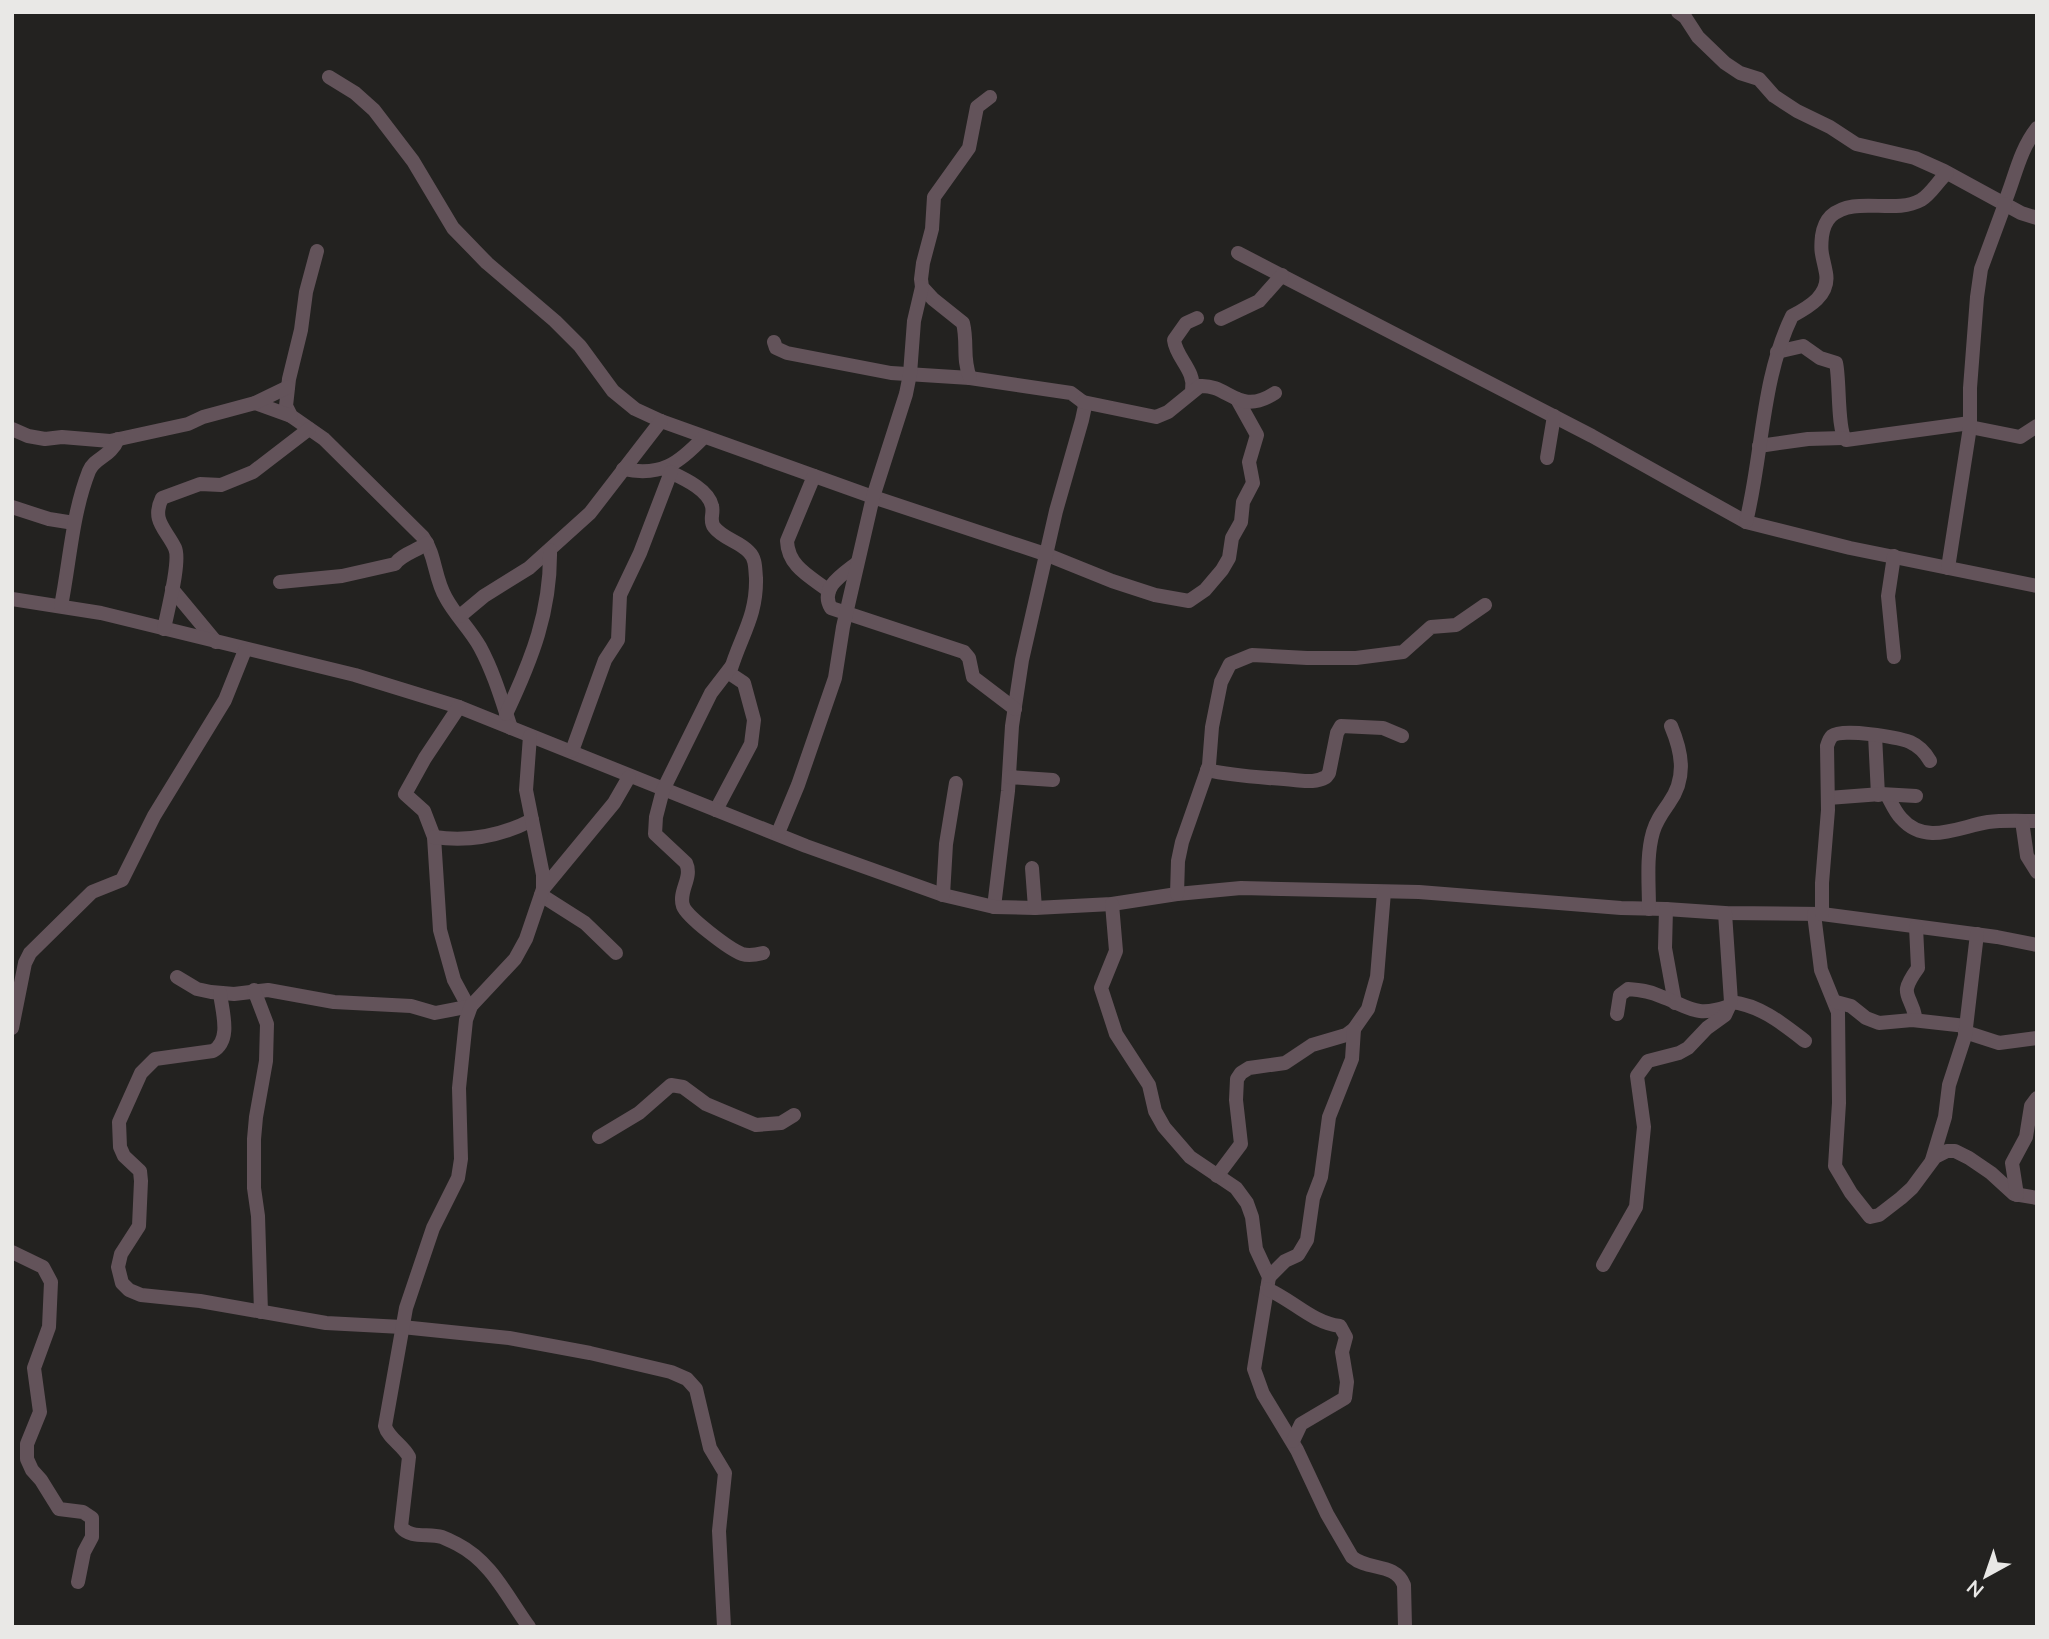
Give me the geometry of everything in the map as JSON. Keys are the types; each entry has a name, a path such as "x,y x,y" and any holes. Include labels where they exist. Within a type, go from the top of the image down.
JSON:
{"street":[{"path":"1678,12 1685,17 1698,37 1725,63 1740,73 1759,79 1774,96 1797,111 1830,127 1856,144 1915,158 2037,218"},
{"path":"329,77 355,93 374,110 413,161 453,228 487,263 580,346 613,391 635,409 704,437 1045,554 1112,581 1179,601 1189,601 1205,590 1229,558 1233,538 1241,522 1242,502 1253,483 1249,462 1257,435 1237,399"},
{"path":"778,833 835,678 846,614 873,496 903,406 910,374 914,321 922,287 923,263 932,229 934,197 968,148 977,107 990,97"},
{"path":"1948,568 1970,425 1974,321 1981,269 2018,161 2037,128"},
{"path":"1746,522 1754,490 1759,446 1777,352 1792,316 1814,303 1826,285 1821,252 1823,230 1830,216 1862,206 1887,207 1916,202 1923,199 1947,173"},
{"path":"291,416 286,406 288,387 317,251"},
{"path":"1238,253 1554,416 1746,522 1850,548 2037,586"},
{"path":"1220,318 1259,301 1282,275"},
{"path":"922,287 963,323 966,337 964,360 970,378"},
{"path":"1192,390 1194,383 1174,340 1186,323 1197,318"},
{"path":"774,342 776,348 787,353 910,374 970,378 1071,393 1083,401 1156,417 1168,412 1200,386 1212,386 1237,399 1258,402 1275,393"},
{"path":"1777,352 1803,346 1820,358 1837,365 1843,438"},
{"path":"12,429 45,439 118,439 188,424 255,403 288,387"},
{"path":"994,906 1022,660 1045,554 1082,420 1085,406 1083,401"},
{"path":"255,403 291,416 324,439 427,543 447,600 481,648 511,728"},
{"path":"1547,458 1554,416"},
{"path":"460,616 484,596 529,568 590,513 661,421"},
{"path":"1759,446 1808,439 1857,440 1970,425 2020,437 2037,426"},
{"path":"164,629 176,551 160,524 159,508 162,498 200,484 221,485 253,472 309,429"},
{"path":"572,751 606,660 618,640 623,589 640,553 668,471 704,437"},
{"path":"61,606 75,523 90,470 95,463 108,455 118,439"},
{"path":"623,469 668,471 708,498 712,506 711,523 719,533 748,550 755,563 756,593 753,612 731,667 707,699 663,790 655,834 686,863 688,869 682,900 685,911 730,948 744,955 763,953"},
{"path":"814,476 787,541 787,547 795,565 829,591"},
{"path":"12,507 49,519 75,523"},
{"path":"280,583 342,576 395,564 399,558 419,550 427,543"},
{"path":"506,714 536,644 550,586 550,550"},
{"path":"1894,556 1888,596 1894,657"},
{"path":"858,563 832,583 829,605 846,614 964,652 969,658 973,677 1015,709"},
{"path":"172,589 216,642"},
{"path":"12,599 102,613 244,650 355,675 459,707 806,846 943,895 994,906 1035,908 1112,904 1241,888 1419,892 1586,906 1725,913 1818,914 1977,934 2037,945"},
{"path":"1177,894 1178,860 1182,842 1207,770 1221,682 1230,664 1252,654 1356,658 1403,652 1431,627 1456,625 1485,605"},
{"path":"12,1028 25,964 30,953 95,890 122,880 154,816 225,700 244,650"},
{"path":"716,810 751,744 754,729 744,683 732,675 731,667"},
{"path":"459,707 405,792 406,796 424,811 434,837 440,930 454,980 470,1006"},
{"path":"1207,770 1259,779 1316,781 1326,778 1329,773 1337,733 1341,726 1376,727 1402,736"},
{"path":"1649,909 1652,835 1655,824 1680,781 1681,748 1671,726"},
{"path":"1930,761 1921,749 1909,742 1875,735 1836,734 1827,746 1828,798 1818,914 1821,970 1836,1002 1838,1023 1839,1103 1834,1157 1839,1176 1866,1213 1873,1217 1912,1188 1932,1160 1945,1117 1949,1085 1966,1029 1977,934"},
{"path":"1875,735 1882,795 1900,817 1923,832 1944,834 1990,822 2030,821 2027,856 2037,872"},
{"path":"529,1627 483,1562 460,1545 442,1537 408,1533 401,1527 409,1457 385,1426 406,1308 433,1228 458,1178 461,1159 458,1088 470,1006 515,959 526,939 542,892 543,875 525,780 530,736"},
{"path":"542,892 614,803 629,777"},
{"path":"1009,777 1053,780"},
{"path":"943,895 946,844 956,783"},
{"path":"1828,798 1916,796"},
{"path":"434,837 466,840 511,830 532,820"},
{"path":"1032,868 1035,908"},
{"path":"542,892 585,923 616,953"},
{"path":"1217,1176 1241,1144 1236,1100 1237,1079 1241,1073 1249,1068 1285,1063 1312,1045 1328,1042 1354,1029 1368,1009 1374,992 1384,892"},
{"path":"1112,904 1116,951 1101,988 1116,1034 1149,1085 1155,1111 1164,1127 1189,1157 1236,1188 1247,1203 1252,1217 1256,1249 1268,1283 1314,1318 1340,1326 1346,1337 1342,1352 1347,1382 1345,1398 1301,1424 1293,1441"},
{"path":"1666,909 1665,948 1675,1003"},
{"path":"1604,1265 1636,1207 1644,1127 1637,1076 1648,1061 1688,1048 1707,1028 1725,1015 1730,1004 1725,913"},
{"path":"1916,927 1919,968 1909,979 1906,995 1916,1020"},
{"path":"177,977 204,991 220,993 268,990 334,1002 411,1006 435,1013 448,1013 470,1006"},
{"path":"1617,1014 1618,1000 1624,989 1649,992 1689,1009 1707,1012 1730,1004 1746,1005 1764,1012 1805,1041"},
{"path":"254,990 267,1024 266,1061 254,1139 261,1312"},
{"path":"220,993 224,1035 219,1047 213,1051 155,1059 141,1073 119,1122 120,1147 124,1156 140,1171 141,1181 139,1226 121,1254 118,1268 122,1283 129,1290 141,1294 200,1301 326,1323 402,1327 509,1338 671,1372 691,1382 699,1396 710,1448 725,1473 719,1531 724,1627"},
{"path":"1836,1002 1851,1006 1872,1021 1916,1020 1966,1029 1999,1043 2037,1038"},
{"path":"1354,1029 1352,1059 1329,1116 1321,1177 1313,1198 1307,1240 1298,1255 1285,1261 1268,1283 1255,1377 1293,1441 1326,1514 1352,1557 1358,1562 1396,1573 1402,1579 1405,1627"},
{"path":"599,1137 639,1113 671,1085 683,1087 706,1104 756,1125 780,1123 794,1115"},
{"path":"2017,1195 2012,1163 2026,1137 2031,1106 2037,1098"},
{"path":"1932,1160 1947,1151 1963,1155 1991,1172 2017,1195 2037,1198"},
{"path":"12,1252 38,1263 50,1278 49,1327 34,1368 34,1382 41,1409 27,1444 27,1459 59,1509 83,1511 92,1518 92,1538 84,1552 78,1582"}]}
